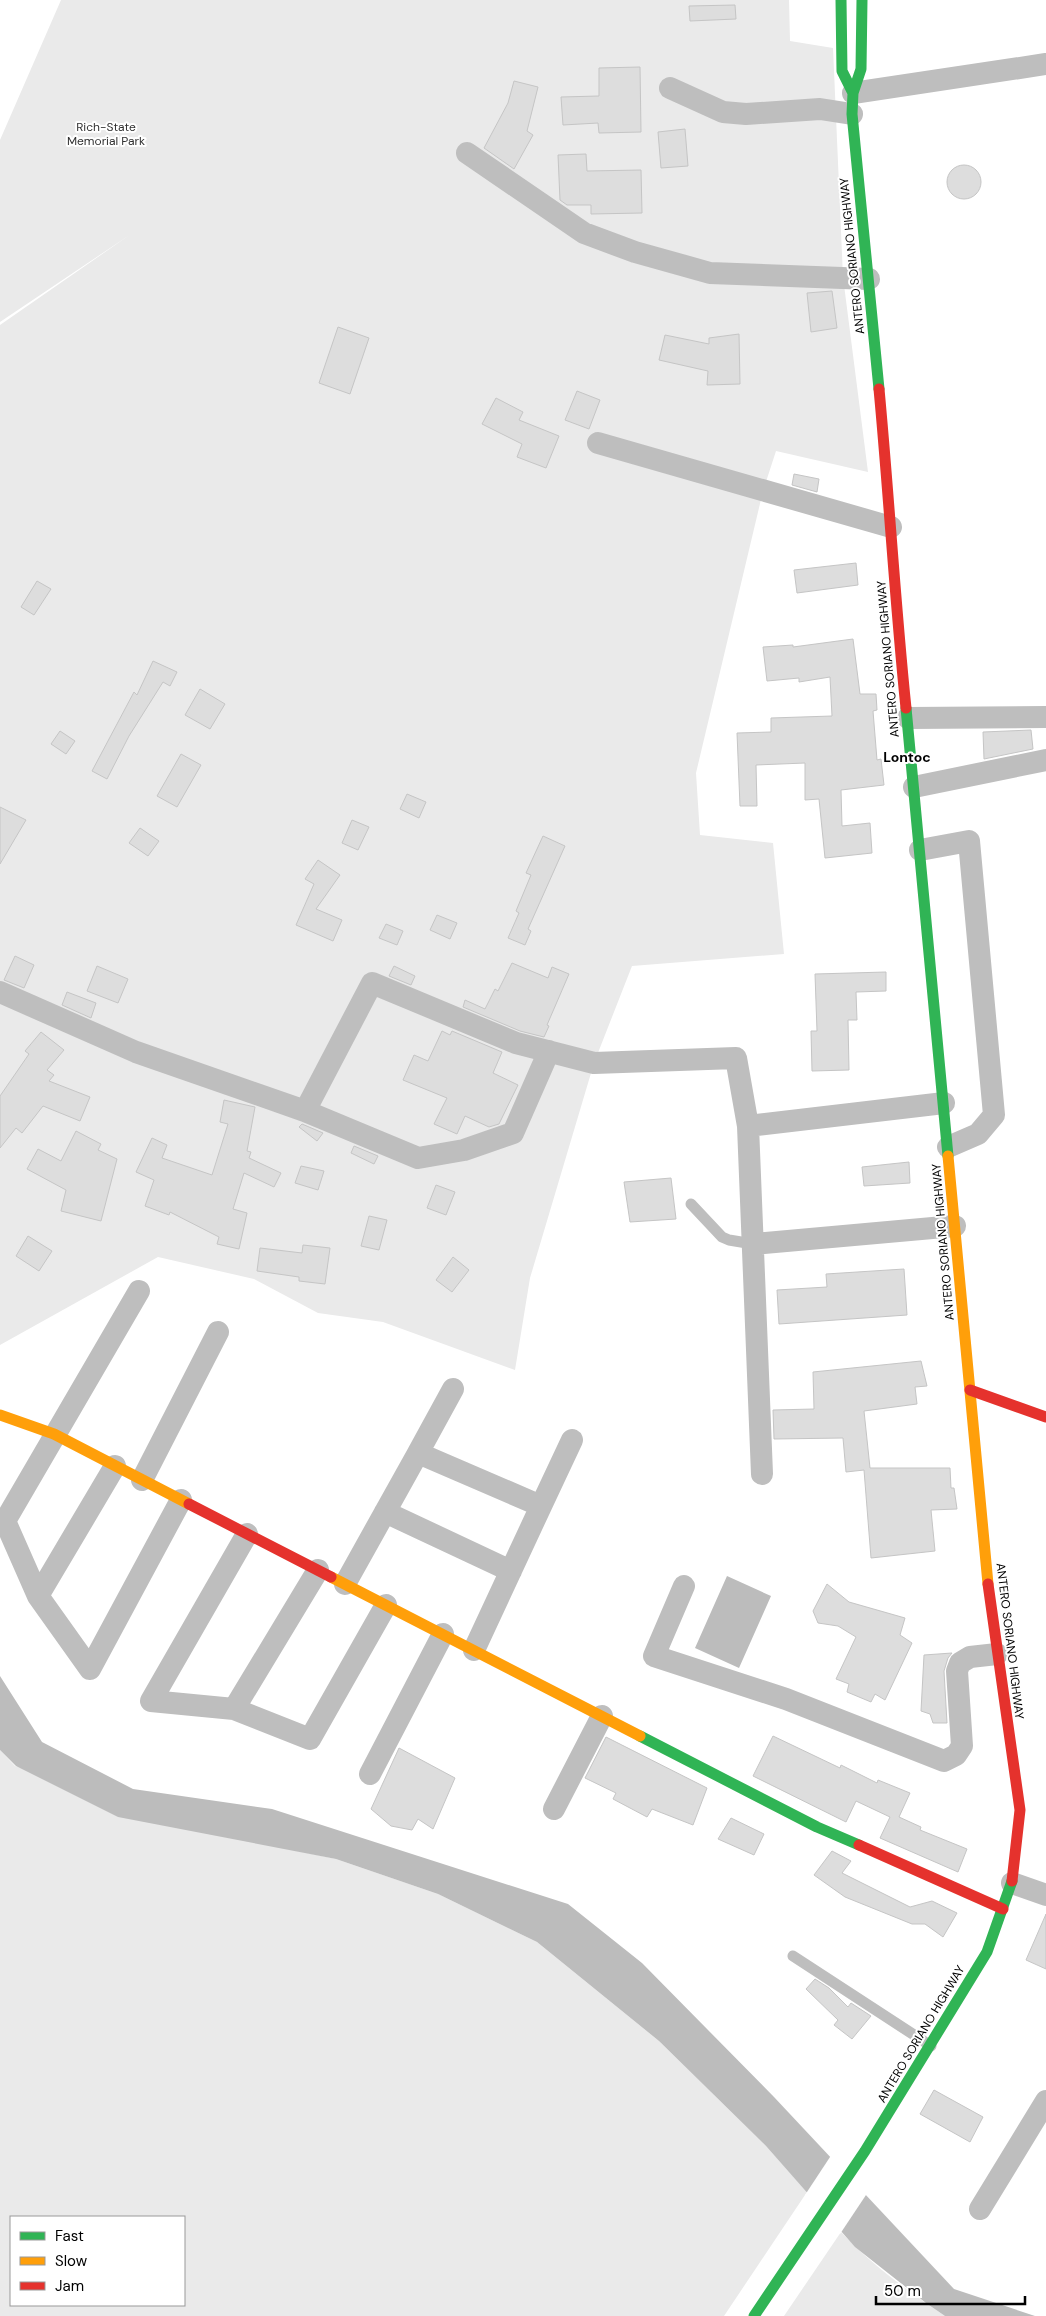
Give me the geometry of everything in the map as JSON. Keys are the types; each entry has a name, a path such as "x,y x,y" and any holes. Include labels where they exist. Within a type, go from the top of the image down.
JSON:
{"main road":[{"name":"ANTERO SORIANO HIGHWAY","path":"754,2316 865,2151 987,1952 1012,1883 1020,1810 996,1654 984,1543 908,718 896,613 891,527 870,280 852,103 842,70 841,0"},
{"name":"ANTERO SORIANO HIGHWAY","path":"852,103 861,69 862,0"},
{"path":"970,1390 1046,1416"},
{"path":"0,1415 54,1434 817,1827 1003,1909"}],"street":[{"path":"670,88 723,112 746,114 820,109 1046,64"},
{"path":"467,153 584,233 635,252 710,273 870,280"},
{"path":"598,443 891,527"},
{"path":"908,718 1046,717"},
{"path":"914,787 1046,760"},
{"path":"920,850 969,841 994,1115 978,1134 948,1147"},
{"path":"305,1111 372,982 516,1043 594,1063 736,1058 748,1126 762,1474"},
{"path":"0,992 136,1052 305,1111 418,1158 464,1150 513,1133 549,1051"},
{"path":"748,1126 944,1103"},
{"path":"753,1244 955,1226"},
{"path":"139,1291 5,1521 38,1596 90,1669 181,1500"},
{"path":"142,1480 218,1332"},
{"path":"345,1584 453,1389"},
{"path":"474,1650 572,1440"},
{"path":"418,1453 541,1506"},
{"path":"38,1596 115,1466"},
{"path":"385,1512 511,1572"},
{"path":"247,1534 151,1701 234,1709 310,1739 386,1605"},
{"path":"234,1709 318,1570"},
{"path":"684,1586 654,1656 786,1699 944,1760 956,1755 962,1746 957,1671 960,1663 970,1657 996,1654"},
{"path":"370,1774 443,1634"},
{"path":"554,1809 602,1716"},
{"path":"1012,1883 1046,1895"},
{"path":"980,2209 1046,2101"}],"lane":[{"path":"691,1204 722,1237 753,1244"},
{"path":"793,1956 931,2046"}],"green space":[{"name":"Rich-State Memorial Park","path":"61,0 789,0 790,41 833,48 843,277 868,472 776,451 763,491 696,773 700,835 773,843 784,954 632,966 594,1063 530,1278 515,1370 383,1322 318,1313 254,1279 158,1257 0,1345 0,325 131,234 0,322 0,140"},
{"path":"0,1750 15,1766 259,1843 336,1859 438,1894 537,1942 659,2041 766,2146 807,2192 724,2316 0,2316"},
{"path":"841,2232 891,2277 945,2316 784,2316"}],"shaded area":[{"path":"727,1576 771,1596 739,1668 695,1648"},
{"path":"0,1676 42,1742 133,1789 272,1809 568,1904 642,1963 774,2097 954,2289 1035,2316 945,2316 926,2303 855,2247 766,2146 659,2041 537,1942 438,1894 336,1859 118,1817 16,1766 0,1750"}],"pier":[{"path":"832,2154 868,2192 840,2234 805,2195"}],"building":[{"path":"735,5 736,19 690,21 689,6"},
{"path":"640,67 641,132 599,133 598,123 563,125 561,97 599,96 599,68"},
{"path":"514,81 538,87 527,131 533,135 514,169 484,148 508,103"},
{"path":"685,129 688,166 661,168 658,132"},
{"path":"586,154 587,171 641,170 642,213 591,214 591,205 567,205 560,200 558,155"},
{"path":"964,165 976,170 981,182 976,194 964,199 952,194 947,182 952,170"},
{"path":"832,291 837,328 811,332 807,293"},
{"path":"338,327 369,338 350,394 319,383"},
{"path":"739,334 740,384 707,385 708,371 659,360 665,335 709,344 709,338"},
{"path":"577,391 600,400 589,429 565,420"},
{"path":"496,398 523,412 519,420 559,436 546,468 517,457 522,444 482,424"},
{"path":"794,474 819,479 817,492 792,485"},
{"path":"856,563 858,585 797,593 794,570"},
{"path":"37,581 51,589 34,615 21,607"},
{"path":"853,639 860,694 876,694 877,710 873,711 877,760 881,759 884,785 841,790 842,826 870,823 872,853 825,858 819,799 805,800 805,763 756,765 757,806 740,806 737,733 771,732 771,718 832,716 830,677 799,682 799,678 767,681 763,647 793,645 793,647"},
{"path":"153,661 177,672 170,686 163,682 129,736 107,779 92,771 134,692 137,695"},
{"path":"200,689 225,704 210,729 185,715"},
{"path":"1031,730 1033,749 984,759 983,732"},
{"path":"60,731 75,741 66,754 51,744"},
{"path":"181,754 201,765 177,807 157,796"},
{"path":"407,794 426,802 419,818 400,809"},
{"path":"0,807 26,820 0,864"},
{"path":"352,820 369,827 358,850 342,843"},
{"path":"140,828 159,841 148,856 129,843"},
{"path":"543,836 565,846 528,929 531,931 525,945 508,938 519,913 516,911 531,875 526,873"},
{"path":"318,860 340,875 316,909 342,920 333,941 296,925 314,884 305,879"},
{"path":"437,915 457,923 450,939 430,930"},
{"path":"386,924 403,931 397,945 379,938"},
{"path":"15,956 34,965 24,988 4,980"},
{"path":"512,963 548,978 552,967 569,974 547,1025 549,1026 544,1037 520,1031 463,1007 465,1000 485,1009 495,989 498,991"},
{"path":"97,966 128,979 118,1003 87,991"},
{"path":"394,966 415,976 411,985 389,976"},
{"path":"886,972 886,991 856,992 857,1020 848,1020 849,1070 812,1071 811,1031 817,1031 815,974"},
{"path":"67,992 96,1003 91,1018 62,1005"},
{"path":"442,1031 450,1035 452,1031 502,1052 493,1073 518,1085 499,1124 489,1127 465,1116 457,1134 434,1124 447,1098 403,1080 414,1055 428,1061"},
{"path":"41,1032 64,1050 47,1070 54,1075 49,1081 90,1097 80,1121 43,1106 22,1133 16,1128 0,1148 0,1096 29,1054 25,1051"},
{"path":"224,1100 255,1107 247,1151 251,1152 249,1158 281,1173 274,1187 244,1173 233,1209 247,1213 239,1249 217,1244 219,1237 170,1212 169,1215 145,1206 154,1180 136,1172 152,1138 167,1145 162,1158 212,1175 228,1124 220,1122"},
{"path":"302,1124 323,1133 317,1141 299,1127"},
{"path":"76,1131 101,1144 98,1150 117,1159 101,1221 61,1211 66,1190 27,1169 38,1149 61,1161"},
{"path":"354,1146 378,1156 374,1164 351,1153"},
{"path":"909,1162 910,1183 864,1186 862,1167"},
{"path":"301,1166 324,1171 318,1190 295,1183"},
{"path":"671,1178 676,1219 630,1222 624,1182"},
{"path":"436,1185 455,1192 446,1215 427,1208"},
{"path":"369,1216 387,1220 379,1250 361,1246"},
{"path":"28,1236 52,1251 39,1271 16,1256"},
{"path":"303,1245 330,1248 325,1284 299,1281 299,1277 257,1271 260,1248 302,1253"},
{"path":"453,1257 469,1270 452,1292 436,1280"},
{"path":"904,1269 907,1315 779,1324 777,1290 827,1287 826,1274"},
{"path":"921,1361 927,1386 915,1387 917,1404 864,1411 870,1468 950,1468 951,1488 954,1488 957,1509 931,1510 935,1551 871,1558 864,1470 846,1472 843,1438 774,1439 773,1410 814,1409 813,1372"},
{"path":"827,1584 849,1602 905,1618 900,1635 912,1643 885,1700 875,1694 871,1702 847,1692 849,1684 836,1679 856,1637 838,1626 818,1623 813,1611"},
{"path":"952,1653 948,1658 944,1671 947,1723 933,1723 930,1714 921,1711 924,1655"},
{"path":"773,1736 840,1768 841,1765 877,1783 878,1780 910,1793 899,1817 921,1827 920,1830 967,1849 958,1872 880,1838 890,1817 856,1801 846,1822 753,1776"},
{"path":"606,1737 707,1788 693,1825 652,1809 647,1817 613,1799 616,1793 585,1778"},
{"path":"399,1748 455,1778 433,1829 418,1819 412,1830 391,1826 371,1809"},
{"path":"731,1818 764,1834 754,1855 718,1839"},
{"path":"832,1851 851,1861 842,1873 910,1907 932,1901 957,1913 943,1937 925,1924 912,1924 845,1897 814,1875"},
{"path":"1046,1914 1046,1969 1026,1960"},
{"path":"815,1979 829,1988 848,2007 851,2003 871,2016 852,2039 834,2025 838,2020 806,1989"},
{"path":"934,2090 983,2117 970,2142 920,2114"}],"traffic: fast":[{"path":"841,0 842,71 853,93"},
{"path":"862,0 861,69 853,93 852,114 879,389"},
{"path":"906,708 948,1156"},
{"path":"640,1736 817,1827 859,1845"},
{"path":"754,2316 865,2151 987,1952 1012,1881"}],"traffic: slow":[{"path":"948,1156 988,1584"},
{"path":"0,1415 54,1434 189,1504"},
{"path":"331,1577 640,1736"}],"traffic: jam":[{"path":"879,389 906,708"},
{"path":"970,1390 1046,1417"},
{"path":"189,1504 331,1577"},
{"path":"988,1584 1020,1810 1012,1881"},
{"path":"859,1845 1003,1909"}],"district":[{"name":"Lontoc","path":"907,757"}]}
